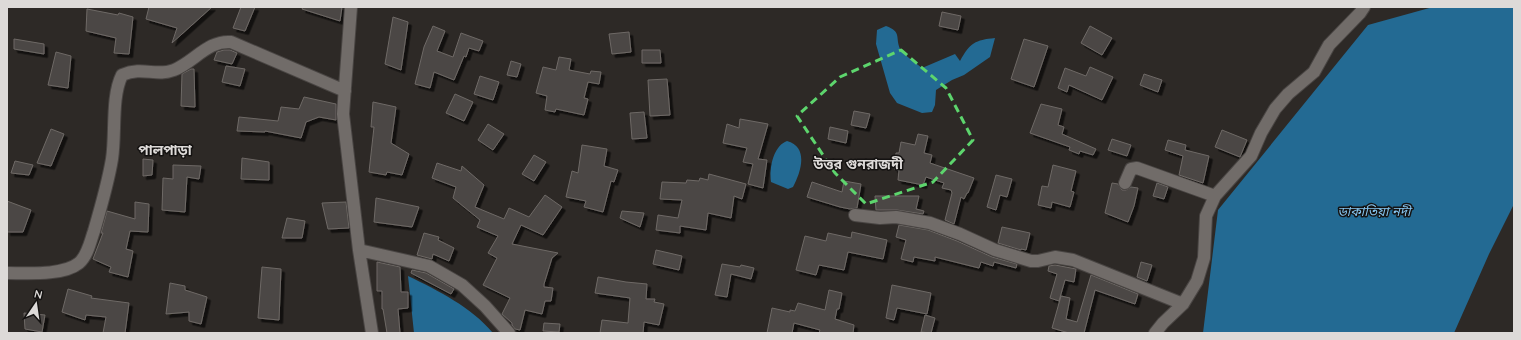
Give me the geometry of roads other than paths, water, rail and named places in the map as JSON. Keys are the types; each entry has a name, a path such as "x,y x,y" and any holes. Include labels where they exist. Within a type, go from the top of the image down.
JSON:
{"street":[{"path":"351,7 343,114 359,250 372,333"},
{"path":"1156,333 1163,323 1183,304 1197,281 1204,258 1206,216 1215,196 1251,156 1261,133 1275,109 1288,94 1314,72 1329,45 1364,7"},
{"path":"7,273 58,272 78,264 87,254 101,207 112,159 117,98 119,82 122,75 138,70 161,73 173,70 186,64 206,49 223,42 231,42 345,90"},
{"path":"1125,183 1130,169 1133,167 1215,196"},
{"path":"855,215 880,218 896,217 930,223 960,234 995,250 1031,260 1038,261 1055,257 1073,260 1183,304"},
{"path":"359,250 429,266 462,285 485,306 509,333"}],"water":[{"name":"ডাকাতিয়া নদী","path":"1433,7 1514,7 1514,204 1489,254 1454,333 1203,333 1218,210 1368,25"},
{"path":"886,26 894,30 896,33 900,49 922,68 955,54 960,61 970,46 978,41 995,38 990,57 964,75 952,80 936,90 935,105 932,112 922,113 897,103 890,93 876,44 877,30"},
{"path":"787,141 794,144 801,154 799,174 793,187 788,189 771,182 771,165 773,158 778,148"},
{"path":"408,276 465,307 493,333 414,333"}],"district":[{"name":"পালপাড়া","path":"165,150"},
{"name":"উত্তর গুনরাজদী","path":"858,164"}]}
